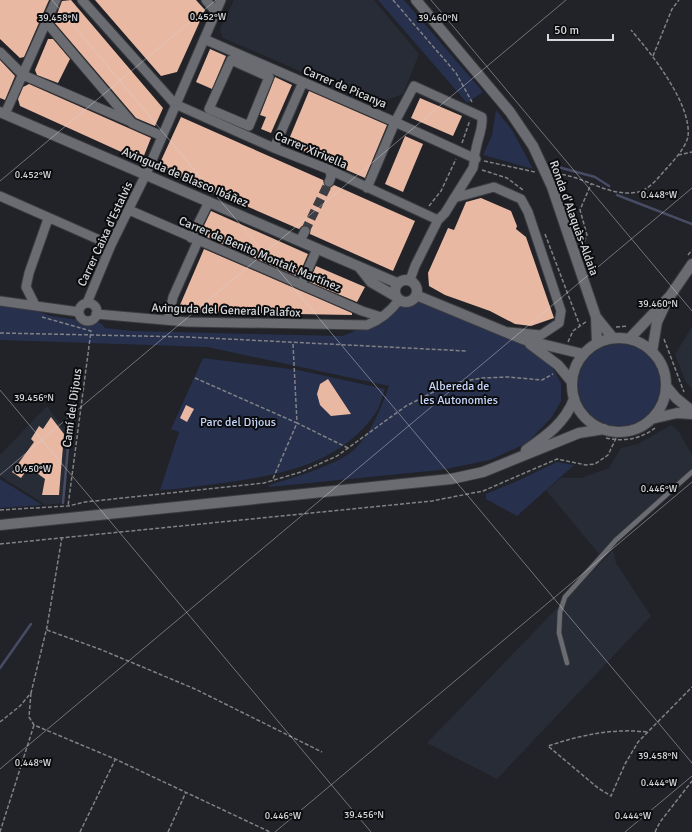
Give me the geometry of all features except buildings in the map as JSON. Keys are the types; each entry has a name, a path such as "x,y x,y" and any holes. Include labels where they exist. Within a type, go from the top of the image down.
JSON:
{"street":[{"path":"2,113 23,75 56,0"},
{"path":"82,0 175,104"},
{"path":"206,0 216,12"},
{"name":"Carrer Caixa d'Estalvis","path":"87,303 112,245 146,174 221,0"},
{"name":"Ronda d'Alaquàs-Aldaia","path":"416,0 510,112 533,146 552,187 596,317"},
{"path":"47,23 132,123"},
{"name":"Carrer de Picanya","path":"204,39 395,122 476,160"},
{"path":"0,52 23,75 162,136"},
{"path":"231,60 269,77 249,126 209,109 231,60"},
{"path":"274,148 303,82"},
{"path":"367,188 395,122 414,86 482,117 481,136 475,149 476,160 445,213 438,220 415,266 410,280"},
{"name":"Carrer Xirivella","path":"175,104 274,148 330,170 438,220"},
{"name":"Avinguda de Blasco Ibáñez","path":"2,113 397,283"},
{"path":"328,182 331,177 330,170"},
{"path":"454,198 494,187 521,199 528,212 561,311 559,324 541,334 507,332"},
{"path":"0,196 48,219 112,245"},
{"path":"168,320 173,297 209,202"},
{"name":"Carrer de Benito Montalt Martínez","path":"129,210 360,310 382,317"},
{"path":"35,305 26,287 29,273 48,219"},
{"path":"300,241 305,231"},
{"path":"301,285 317,249"},
{"path":"628,339 670,296 692,264"},
{"name":"Avinguda de Blasco Ibáñez","path":"360,268 371,282 397,298"},
{"path":"403,280 410,280 416,287 416,295 410,301 397,298 394,290 397,283 403,280"},
{"path":"416,295 525,340 564,351 583,354"},
{"path":"652,352 656,328 670,296"},
{"name":"Avinguda del General Palafox","path":"96,314 168,320 367,325 382,317 397,298"},
{"path":"0,301 79,312"},
{"path":"87,303 94,306 96,314 92,319 88,320 81,318 79,312 81,306 87,303"},
{"path":"356,325 360,320 360,310"},
{"path":"596,317 613,338"},
{"path":"596,317 597,343"},
{"path":"0,525 451,479 483,472 579,433 604,430 619,432 636,429 651,419 662,404 666,386 662,368 652,352 641,344 628,339 613,338 597,343 583,354 575,367 572,382 574,399 581,412 591,423 604,430"},
{"path":"525,340 558,365 572,382"},
{"path":"666,386 676,398 691,411"},
{"path":"515,458 550,433 565,417 574,399"},
{"path":"651,419 691,411"}],"lane":[{"path":"567,663 559,633 560,612 565,597 616,540 692,472"}],"path":[{"path":"393,0 456,73 472,102 472,112 459,152 441,191 425,213"},
{"path":"653,56 672,9 679,0"},
{"path":"554,174 565,174 608,191 638,192 654,182 678,155 688,137 687,120 682,102 653,56 631,30"},
{"path":"678,155 692,152"},
{"path":"476,160 498,163 536,173"},
{"path":"573,251 581,248 586,240 587,235 580,210 591,184"},
{"path":"38,316 91,331 91,336"},
{"path":"564,351 573,331 596,317"},
{"path":"612,326 617,328 634,323"},
{"path":"656,328 661,330 691,411"},
{"path":"0,333 188,337 293,344 467,351"},
{"name":"Camí del Dijous","path":"68,506 91,336"},
{"path":"272,481 297,423 295,408 293,344"},
{"path":"0,510 68,506 85,502 272,481 309,469 337,456 406,406 449,384 482,378 508,377 542,380 550,376 558,365"},
{"path":"195,378 297,423 348,448"},
{"path":"0,544 432,501 482,491 557,459 586,465 595,464 608,455 619,432"},
{"path":"62,537 46,630 31,693 29,717 34,725 186,792 270,832"},
{"path":"46,630 102,650 195,689 322,752"},
{"path":"647,732 633,730 601,732 575,737 548,746 598,788 611,796 625,764 647,732 658,723 692,687"},
{"path":"0,722 20,706 31,693"},
{"path":"0,832 34,725"},
{"path":"80,832 115,760"},
{"path":"655,832 660,822 692,781"},
{"path":"168,832 186,792"}],"shaded area":[{"path":"234,0 374,0 419,54 403,94 376,104 223,38 220,29"},
{"path":"692,327 692,389 685,381 675,354"},
{"path":"47,406 69,436 63,503 46,505 0,476 0,455"},
{"path":"671,425 679,432 692,455 692,468 599,554 546,490 561,478 581,478 609,468 621,448 638,444"},
{"path":"613,550 616,563 651,616 497,779 427,743"}],"green space":[{"path":"378,0 404,0 483,92 467,103"},
{"path":"496,110 512,130 533,169 483,155 492,135"},
{"name":"Albereda de les Autonomies","path":"0,301 10,302 51,316 101,323 105,328 132,331 342,336 378,322 399,305 412,305 418,301 523,344 551,365 561,383 561,401 552,417 527,443 490,460 440,470 269,487 269,485 302,475 327,465 338,460 356,448 371,427 389,386 207,347 0,340"},
{"path":"619,344 635,347 648,356 657,369 660,385 657,401 648,414 635,423 619,426 603,423 590,414 581,401 578,385 581,369 590,356 603,347"},
{"name":"Parc del Dijous","path":"203,358 298,370 385,389 377,411 361,431 328,455 291,470 271,475 195,487 160,490 179,432 171,429"},
{"path":"557,462 574,465 517,516 486,499 486,494"},
{"path":"0,479 42,505 0,508"}],"waterway":[{"path":"558,167 595,177 609,186"},
{"path":"617,195 692,224"},
{"path":"63,503 69,436 77,383"},
{"path":"0,668 31,624"}],"tunnel":[{"path":"305,231 329,182"}]}
